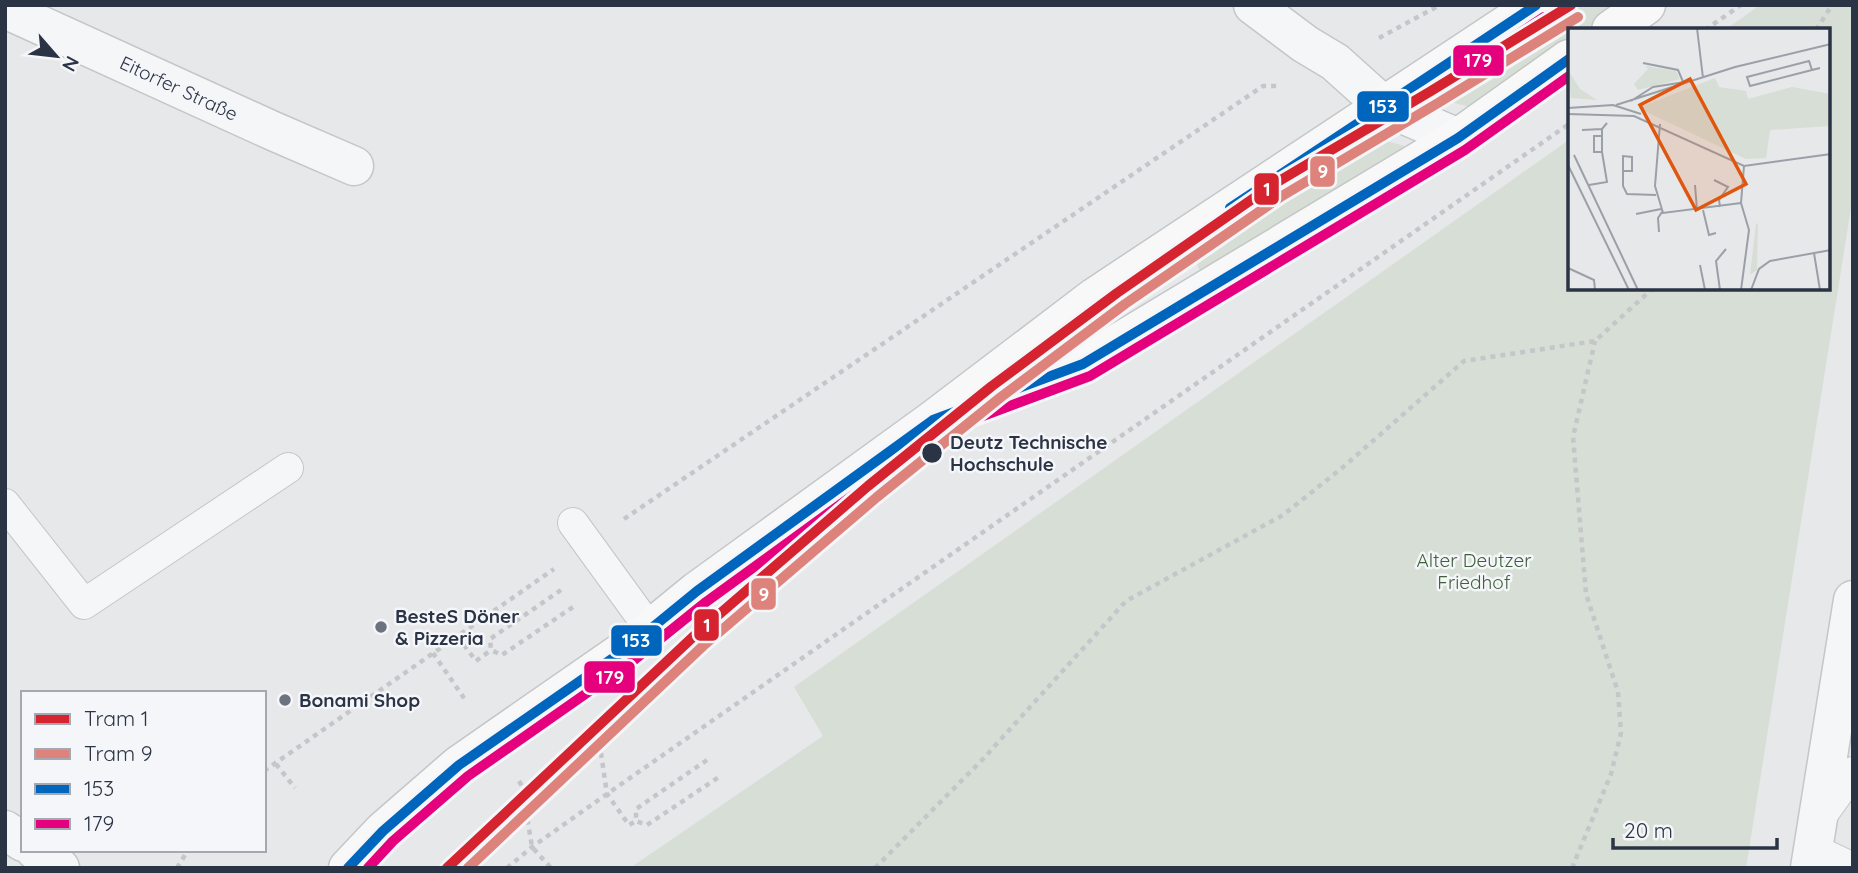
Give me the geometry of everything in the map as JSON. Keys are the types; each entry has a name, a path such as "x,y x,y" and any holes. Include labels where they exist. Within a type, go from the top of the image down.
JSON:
{"main road":[{"path":"348,868 383,831 459,765 626,649 697,591 933,420 1096,297 1536,5"},
{"path":"1614,28 1646,5"},
{"path":"933,420 1083,364 1458,138 1568,60"}],"street":[{"path":"1253,5 1305,44 1335,62 1384,106 1458,138"},
{"name":"Eitorfer Straße","path":"5,9 354,166"},
{"path":"1814,846 1845,764 1853,600"},
{"path":"5,830 21,841"},
{"path":"38,852 60,868"}],"lane":[{"path":"5,504 84,604 288,468"},
{"path":"581,534 650,629"},
{"path":"1814,846 1853,867"}],"path":[{"path":"266,770 458,637 581,534 1263,86 1290,86 1440,5"},
{"path":"1708,28 1741,5"},
{"path":"1817,28 1832,5"},
{"path":"507,868 607,794 1568,125"},
{"path":"875,868 983,759 1126,601 1283,515 1342,468 1464,361 1595,341 1650,290"},
{"path":"1572,868 1611,774 1621,733 1618,692 1586,594 1573,437 1595,341"},
{"path":"491,650 490,639 561,590"},
{"path":"491,650 502,655 573,607"},
{"path":"458,637 476,661 491,650"},
{"path":"433,653 522,786 532,847 551,868"},
{"path":"601,753 607,794 629,825 636,821 647,825 719,778"},
{"path":"636,821 636,809 707,760"},
{"path":"276,763 295,788"},
{"path":"177,868 187,852"}],"green space":[{"path":"1578,5 1621,5 1587,28 1568,28 1568,41 1470,107 1451,102 1448,97 1450,90"},
{"name":"Alter Deutzer Friedhof","path":"1760,5 1853,5 1853,195 1746,868 630,868 823,736 794,687 1568,141 1568,290 1830,290 1830,28 1728,28"},
{"path":"1382,136 1390,142 1404,146 1404,150 1202,272 1199,269 1199,259"}],"tram line":[{"name":"1","path":"447,868 694,636 868,486 992,386 1117,293 1274,184 1571,5"},
{"name":"9","path":"468,868 703,646 877,497 1001,397 1125,304 1282,196 1578,17"}],"transit line":[{"name":"153","path":"1230,208 1536,5"},
{"name":"179","path":"1238,220 1544,17"},
{"name":"153","path":"348,868 383,831 459,765 626,649 697,591 933,420 1083,364 1458,138 1568,60"},
{"name":"179","path":"368,868 393,841 468,776 634,660 706,602 940,432 1090,376 1465,150 1568,77"}],"place":[{"name":"Deutz Technische Hochschule","path":"932,453"},
{"name":"BesteS Döner & Pizzeria","path":"381,627"},
{"name":"Bonami Shop","path":"285,700"}]}
